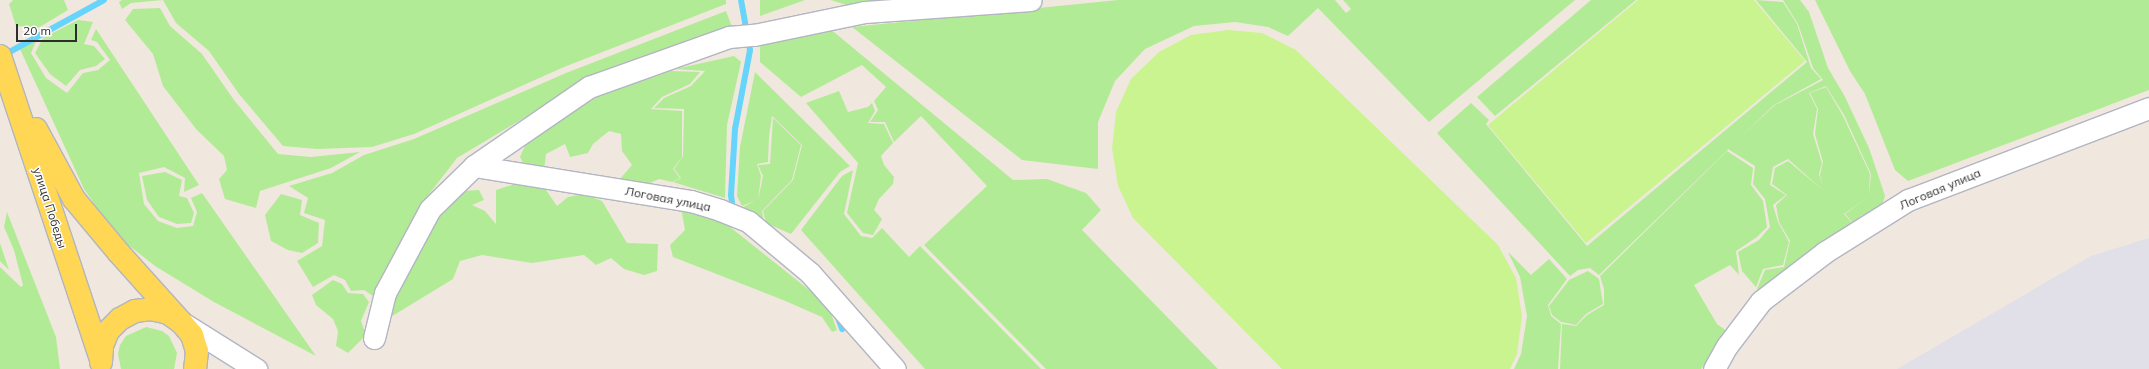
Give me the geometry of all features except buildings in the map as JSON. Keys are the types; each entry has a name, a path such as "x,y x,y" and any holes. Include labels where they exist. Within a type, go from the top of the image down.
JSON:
{"main road":[{"path":"3,63 74,199 119,253 192,335 196,351 195,369"},
{"name":"улица Победы","path":"3,63 101,365"},
{"path":"101,365 102,346 108,331 120,319 135,311 151,309 168,313 182,322"}],"street":[{"path":"374,338 385,293 430,209 474,166 589,87 729,37 754,35 865,12 1031,0"},
{"name":"Логовая улица","path":"1714,369 1727,346 1761,301 1825,252 1908,200 2149,108"},
{"name":"Логовая улица","path":"474,166 691,201 720,210 749,222 810,273 895,369"},
{"path":"182,322 256,369"}],"shaded area":[{"path":"2149,238 2149,369 1897,369 2091,256"}],"green space":[{"path":"13,0 64,0 68,10 38,28 16,26 9,4"},
{"path":"122,0 163,0 131,3 122,9 119,2"},
{"path":"163,0 726,0 726,4 564,67 414,134 372,147 317,149 283,146 239,94 209,51 176,23"},
{"path":"760,0 805,0 760,16"},
{"path":"831,0 923,0 846,5"},
{"path":"1118,0 1335,0 1346,13 1351,9 1343,0 1575,0 1429,122 1318,8 1288,36 1268,27 1235,22 1194,26 1145,49 1115,81 1098,122 1098,169 1022,160 852,27"},
{"path":"1591,0 1636,0 1495,116 1477,97"},
{"path":"1638,0 1754,0 1805,61 1586,243 1488,125"},
{"path":"1756,0 1783,2 1797,24 1811,68 1821,79 1774,105 1599,275 1590,268 1578,270 1570,276 1437,133 1471,103 1489,120 1486,124 1587,246 1807,62"},
{"path":"1783,0 1800,0 1809,12 1828,68 1844,95 1869,148 1885,196 1881,208 1869,217 1862,215 1853,223 1845,214 1869,196 1844,214 1853,224 1759,294 1757,289 1765,270 1784,267 1790,241 1779,222 1776,205 1787,195 1772,184 1775,168 1788,161 1824,191 1788,159 1773,167 1770,185 1786,195 1773,205 1778,222 1789,242 1783,265 1763,269 1756,287 1742,271 1738,252 1759,240 1770,227 1765,199 1753,184 1755,166 1728,149 1775,105 1823,80 1813,68 1798,24","holes":["1826,86 1844,115 1871,174 1869,196 1870,174 1843,116 1826,87 1810,93 1818,109 1815,134 1823,162 1820,175 1823,187 1819,174 1822,163 1813,134 1817,109 1809,93"]},
{"path":"1815,0 2149,0 2149,90 1908,181 1895,170 1865,94 1850,71"},
{"path":"160,8 170,26 202,54 234,100 278,154 311,157 360,152 331,168 260,191 256,208 225,199 219,179 227,170 224,156 196,129 163,86 153,54 125,20 133,9"},
{"path":"726,11 732,27 584,82 457,158 423,202 373,296 364,290 351,291 345,280 334,275 313,287 297,261 322,246 325,220 304,213 308,198 289,186 332,173 364,155 414,139 566,73"},
{"path":"78,20 93,22 84,44 94,46 105,59 96,66 80,70 66,86 50,74 35,53 43,38"},
{"path":"829,28 1013,180 1047,179 1086,193 1101,210 1082,230 1218,369 1046,369 924,245 987,186 921,116 894,142 885,122 870,122 878,110 874,101 886,87 862,65 801,97 760,62 760,39"},
{"path":"96,29 199,185 184,192 185,178 164,167 139,173 144,204 158,221 177,228 193,226 197,212 191,198 202,193 316,356 214,302 155,266 127,244 104,218 84,189 20,49 36,41 31,53 46,78 67,93 83,73 98,70 110,60 97,42 91,40"},
{"path":"1228,30 1262,33 1296,50 1498,245 1516,278 1522,316 1517,354 1510,369 1282,369 1133,218 1118,186 1112,148 1116,112 1131,79 1159,52 1191,35"},
{"path":"734,56 741,62 727,125 725,198 673,182 681,178 674,169 683,156 684,109 654,108 664,98 691,86 705,71 675,69"},
{"path":"671,71 700,72 690,84 662,97 651,109 682,111 682,157 673,169 680,178 672,182 659,179 639,188 620,179 632,165 622,151 621,134 609,131 593,144 588,153 570,157 565,144 546,154 544,171 527,170 520,157 528,139 599,96"},
{"path":"755,72 850,166 840,172 791,234 766,223 763,211 793,180 802,145 772,116 768,162 757,164 761,176 758,200 763,176 758,165 770,164 773,118 801,145 792,180 762,211 764,222 743,207 755,201 742,206 737,196 740,147"},
{"path":"839,91 848,112 868,107 872,103 875,111 868,123 884,124 893,143 881,156 884,165 894,177 893,184 879,199 874,210 882,219 873,235 863,233 847,213 858,163 806,103"},
{"path":"1727,151 1753,168 1751,185 1763,201 1767,227 1757,237 1736,251 1739,275 1730,265 1694,285 1717,324 1728,332 1701,369 1560,369 1562,324 1576,326 1587,315 1604,305 1604,289 1600,276"},
{"path":"853,170 844,214 861,236 872,238 882,228 909,257 920,246 1041,369 925,369 801,230 842,176"},
{"path":"165,172 182,180 179,196 187,198 194,213 191,223 177,224 159,217 147,200 142,176"},
{"path":"515,184 544,187 557,206 568,197 584,194 602,201 627,243 658,244 657,271 644,275 624,269 611,258 596,265 584,255 532,263 482,255 460,261 453,279 389,318 390,300 433,216 462,191 479,190 484,200 472,205 485,211 496,224 496,190"},
{"path":"281,194 302,200 300,215 319,223 318,243 302,253 288,250 271,241 265,215"},
{"path":"681,208 727,218 730,227 828,305 837,330 832,332 822,317 783,300 673,257 670,245 685,230"},
{"path":"7,212 56,337 60,369 0,369 0,267 21,287 23,285 14,250 4,227"},
{"path":"0,243 9,270 0,261"},
{"path":"1508,252 1531,275 1549,259 1567,279 1548,305 1551,316 1561,324 1558,369 1514,369 1521,354 1527,316 1520,277"},
{"path":"1588,271 1599,279 1603,304 1586,314 1576,325 1561,322 1552,315 1549,306 1569,280"},
{"path":"333,280 342,284 348,293 363,294 369,302 361,321 366,335 348,353 336,346 338,331 333,319 316,305 312,295"},
{"path":"146,327 162,331 169,336 177,353 174,369 121,369 118,354 120,345 126,336"}],"waterway":[{"path":"4,55 104,0"},
{"path":"733,211 731,195 735,129 750,50 741,0"},
{"path":"837,315 842,329"}]}
